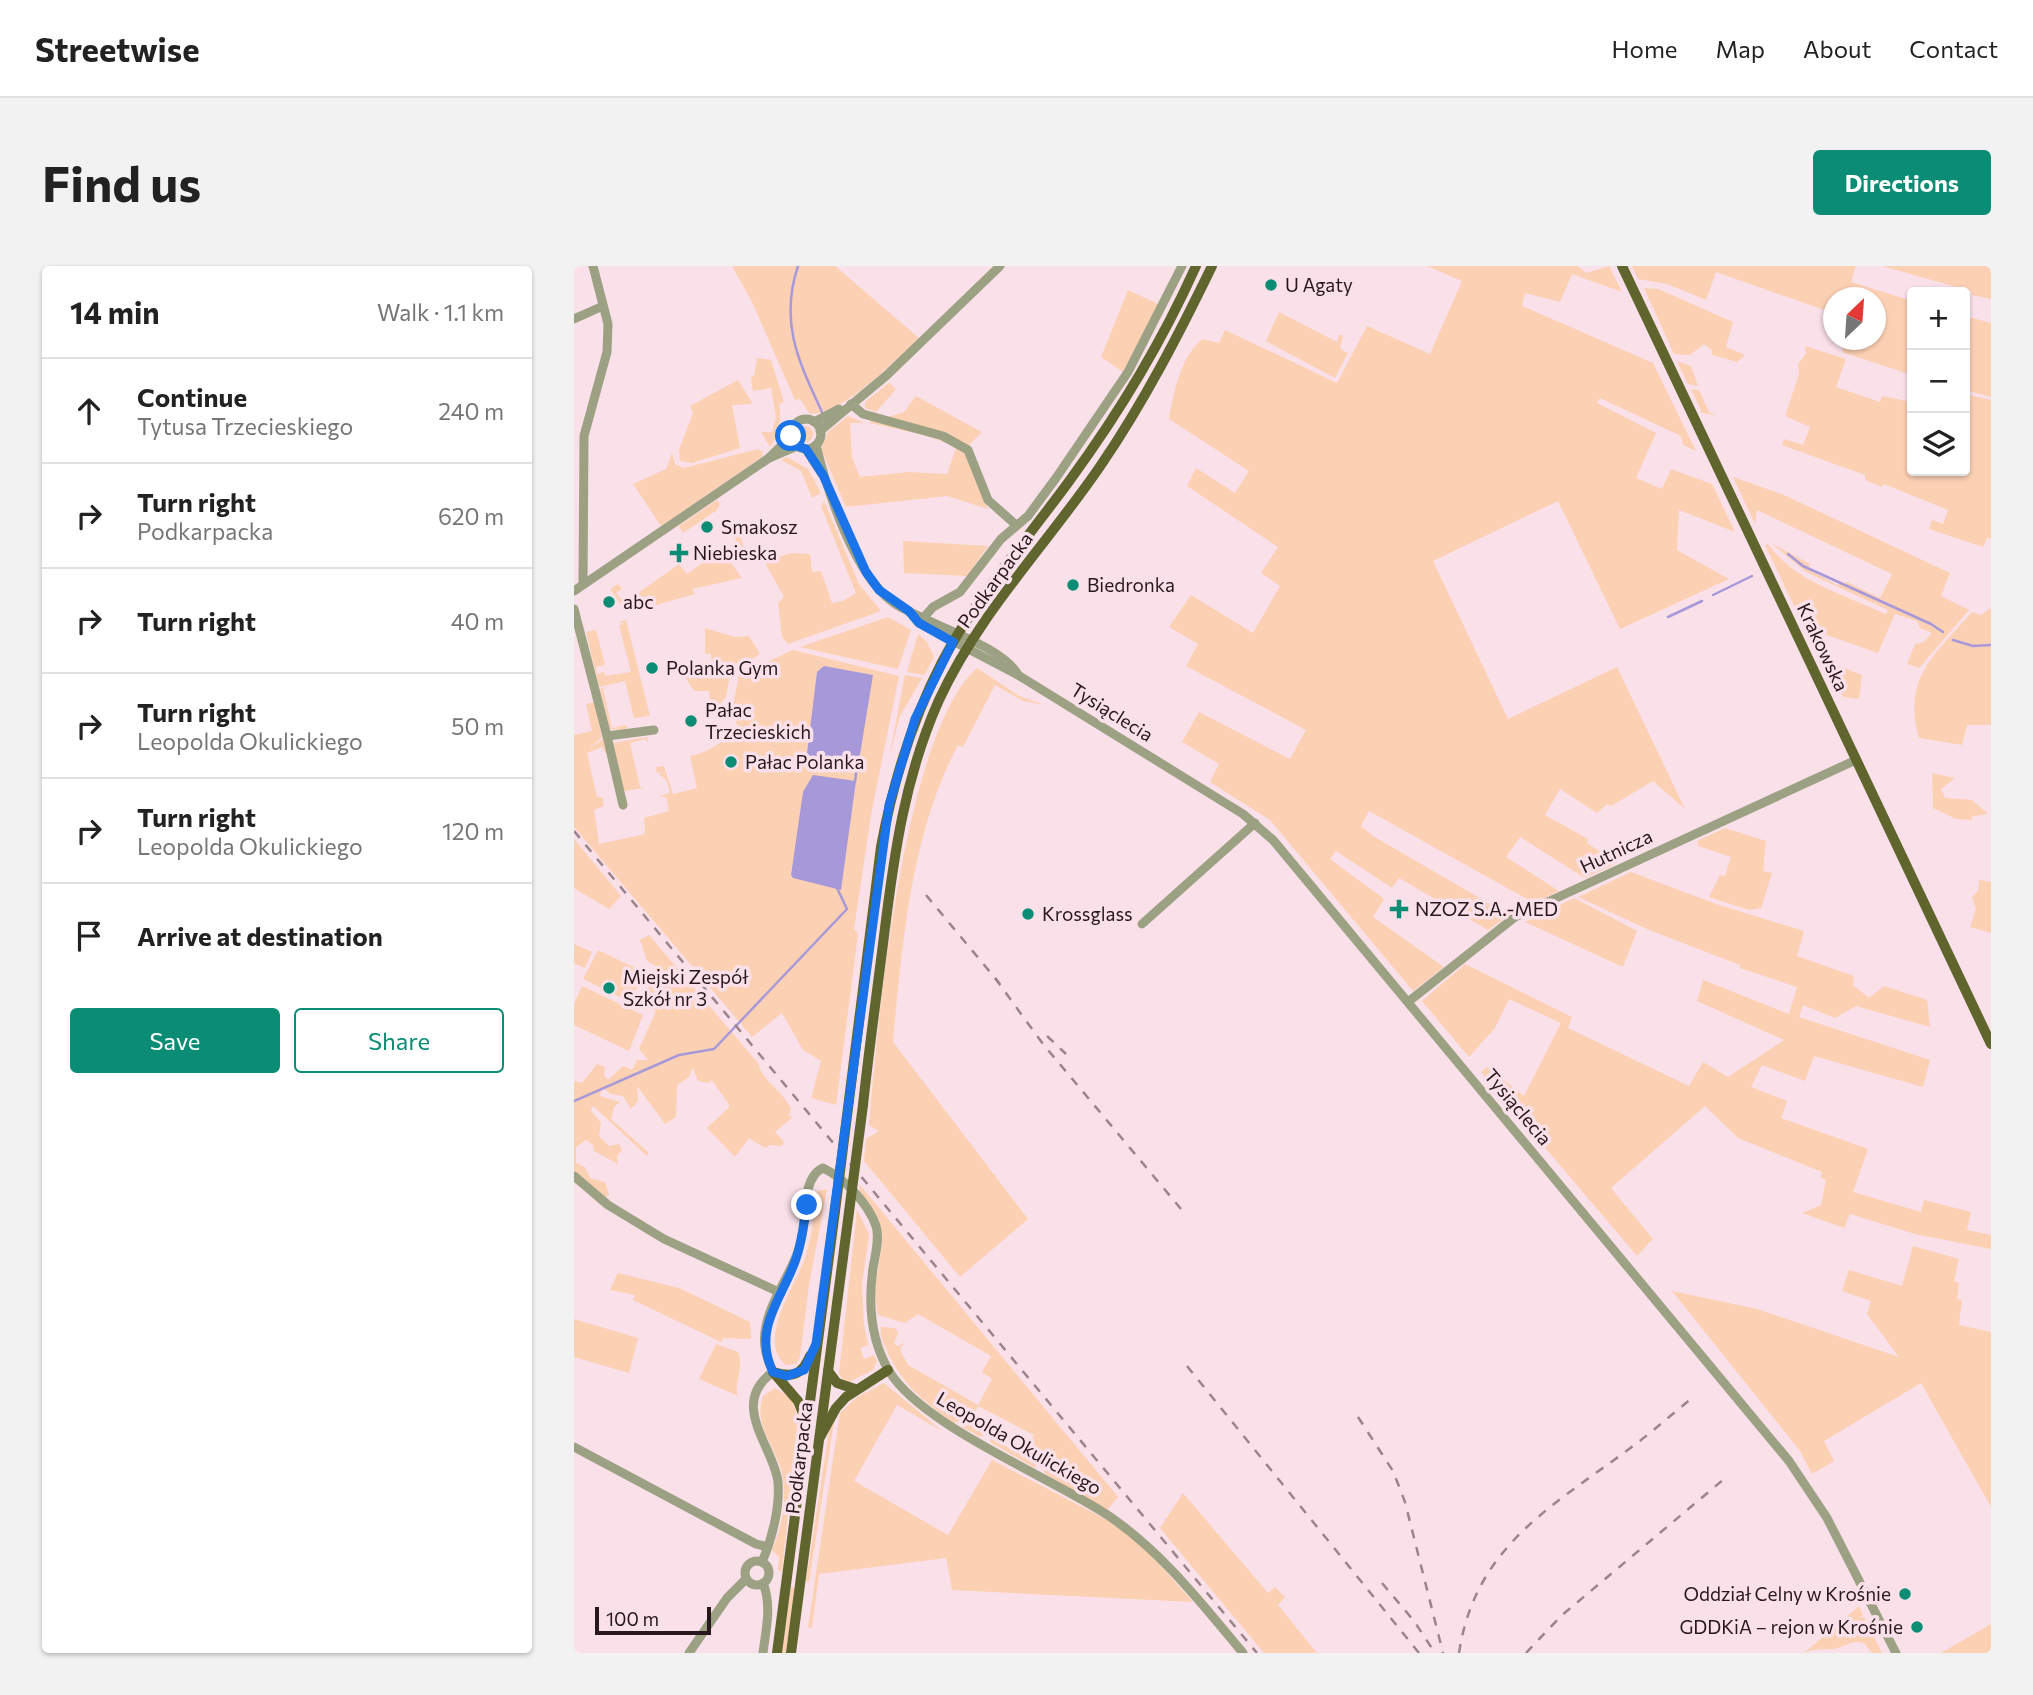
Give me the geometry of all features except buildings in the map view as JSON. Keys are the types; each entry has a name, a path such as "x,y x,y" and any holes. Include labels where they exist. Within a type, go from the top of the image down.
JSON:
{"main road":[{"name":"Podkarpacka","path":"791,1653 891,880 906,792 928,727 969,645 1115,443 1176,342 1212,266"},
{"name":"Krakowska","path":"1622,266 1991,1044"},
{"name":"Podkarpacka","path":"777,1653 881,847 889,805 915,719 956,638 1107,429 1146,366 1194,268"},
{"path":"773,1372 787,1376 804,1370 816,1344"},
{"path":"819,1439 836,1408 855,1389 888,1370"},
{"path":"828,1371 837,1383 855,1389"},
{"path":"773,1372 798,1401 806,1422"}],"street":[{"path":"583,584 578,507 584,436 607,352 608,324 593,266"},
{"path":"956,638 919,623 909,611 879,590 866,572 823,475 816,445 820,431 887,375 1000,266"},
{"path":"925,616 933,607 954,599 1001,539 1028,516 1056,478 1109,402 1152,329 1182,266"},
{"path":"574,319 603,306"},
{"path":"574,590 769,458 791,436 798,422 814,422 850,404"},
{"path":"850,404 863,414 943,436 968,450 988,500 1016,525"},
{"path":"814,422 820,431"},
{"path":"791,436 823,475"},
{"path":"769,458 816,445"},
{"path":"574,609 623,805"},
{"path":"909,611 925,616 956,638"},
{"name":"Tysiąclecia","path":"956,638 1014,666 1018,676 1255,823 1408,1002 1789,1461 1827,1518 1896,1653"},
{"path":"607,736 654,730"},
{"name":"Hutnicza","path":"1408,1002 1515,917 1856,760"},
{"path":"1142,924 1255,823"},
{"name":"Leopolda Okulickiego","path":"773,1372 765,1352 766,1323 802,1239 809,1185 816,1171 823,1168 838,1175 877,1227 870,1312 875,1337 888,1370 919,1405 1108,1516 1144,1541 1242,1653"},
{"path":"574,1176 608,1205 664,1239 781,1293"},
{"path":"762,1562 768,1547 778,1484 776,1470 757,1431 754,1403 761,1385 773,1372"},
{"path":"574,1447 768,1547"},
{"path":"746,1579 748,1565 762,1562"},
{"path":"762,1562 768,1571 763,1583 769,1597 763,1653"},
{"path":"746,1579 756,1585 763,1583"},
{"path":"689,1653 727,1598 746,1579"}],"shaded area":[{"path":"732,266 835,266 919,338 851,397 821,413 809,413 800,399 795,400 752,302"},
{"path":"1427,266 1577,266 1587,273 1609,266 1622,292 1572,274 1560,302 1525,293 1522,306 1653,363 1696,451 1683,445 1681,436 1600,398 1597,403 1656,433 1636,478 1662,489 1671,469 1712,484 1735,532 1679,510 1677,550 1729,579 1620,629 1558,501 1433,561 1508,719 1617,667 1685,809 1653,781 1611,806 1607,804 1597,813 1560,789 1545,815 1588,839 1587,843 1617,863 1585,878 1520,837 1506,857 1559,891 1534,903 1369,811 1361,826 1373,836 1509,915 1488,930 1399,878 1392,888 1336,851 1330,859 1384,899 1373,917 1444,967 1413,991 1270,820 1210,782 1219,764 1182,742 1199,712 1290,759 1306,730 1186,666 1198,644 1169,627 1191,595 1253,633 1280,586 1261,573 1278,547 1187,486 1196,468 1235,493 1249,471 1169,419 1179,376 1189,354 1203,339 1219,343 1225,330 1337,383 1367,326 1430,354 1462,281"},
{"path":"1632,266 1856,266 1851,282 1867,287 1823,287 1823,309 1716,272 1706,300 1667,284 1638,279"},
{"path":"1882,266 1991,266 1991,299 1972,295 1970,287 1957,287"},
{"path":"1644,288 1658,289 1733,322 1726,347 1745,355 1737,362 1712,355 1712,350 1704,344 1690,355 1674,354"},
{"path":"1128,290 1160,305 1123,372 1101,357"},
{"path":"1886,293 1907,299 1907,373 1842,352 1886,350"},
{"path":"1279,312 1337,342 1339,335 1343,335 1340,349 1348,353 1335,378 1266,341"},
{"path":"1970,317 1991,323 1991,397 1970,391"},
{"path":"1805,346 1846,359 1836,387 1880,402 1882,396 1907,401 1907,476 1970,476 1970,395 1991,400 1991,538 1987,538 1983,547 1929,529 1932,520 1943,524 1948,510 1884,484 1882,487 1865,480 1865,475 1782,445 1784,439 1803,445 1810,427 1785,416 1799,374 1798,364 1806,354"},
{"path":"757,358 771,360 784,402 779,404 779,427 770,447 761,432 772,432 776,417 771,388 753,391 751,377 754,376"},
{"path":"1677,361 1691,366 1698,386 1688,384"},
{"path":"738,380 753,404 732,405 740,448 692,463 680,461 679,450 693,413 690,406"},
{"path":"889,383 896,389 876,412 865,408 865,402"},
{"path":"1691,389 1699,390 1709,412 1716,415 1702,413"},
{"path":"916,396 982,432 968,446 888,417 904,412"},
{"path":"848,416 865,423 850,423 852,457 860,477 908,472 947,474 956,448 932,437 870,423 871,419 944,439 965,452 988,509 947,496 846,507 821,449 828,432"},
{"path":"805,426 811,428 811,440 805,442 799,440 797,434 799,428"},
{"path":"758,449 763,452 762,457 661,526 633,484 666,469 672,453 675,464 684,468"},
{"path":"787,457 808,469 821,493 812,498 801,471 781,460"},
{"path":"1733,477 1784,495 1950,573 1941,596 1969,610 1919,668 1907,664 1915,644 1924,642 1932,633 1920,628 1917,621 1895,614 1878,653 1804,627 1765,545 1768,544 1779,557 1806,578 1886,614 1888,610 1806,572 1771,543 1810,564 1808,569 1837,585 1847,582 1880,598 1892,574 1757,510 1755,524"},
{"path":"717,500 720,504 717,510 683,533 679,526"},
{"path":"824,501 859,584 881,611 788,644 782,637 778,603 784,597 764,561 792,553 810,554 812,572 821,571 832,603 843,601 856,593 821,506"},
{"path":"736,520 744,548 740,550 729,525"},
{"path":"903,541 988,546 967,576 904,573"},
{"path":"720,556 726,556 742,578 692,589 695,594 627,613 651,600 652,604 655,603 652,599 659,596 625,610 610,589 618,584 622,589 616,593 624,603 679,564 687,574 711,557 715,564"},
{"path":"1991,608 1991,725 1967,725 1962,745 1919,738 1915,699 1925,668 1972,612 1981,615"},
{"path":"888,617 911,630 898,669 800,647"},
{"path":"626,620 650,716 634,718 625,681 599,687 586,632 596,630 605,665 596,667 597,674 604,672 605,676 631,672 619,625 625,624 619,622"},
{"path":"705,628 735,637 749,636 760,654 735,669 730,676 726,697 715,709 710,708 709,691 694,691 685,677 685,664 712,663 711,654 705,654"},
{"path":"918,634 927,642 934,657 924,675 907,672"},
{"path":"793,650 899,676 871,815 854,929 858,934 836,1105 811,1098 821,1061 803,1050 782,1013 752,1037 574,827 574,735 592,731 586,704 594,702 602,737 589,749 603,739 607,755 602,747 587,753 597,797 602,797 604,806 594,810 599,844 645,834 644,818 669,811 666,797 659,796 670,793 667,781 659,774 665,772 657,773 656,767 664,766 673,794 697,788 690,756 716,746 737,726 733,705 739,675"},
{"path":"1826,661 1862,675 1859,699 1843,697"},
{"path":"824,666 873,675 858,767 851,770 806,761 817,672"},
{"path":"977,668 1019,696 1045,705 1023,701 995,685 963,747 958,745 942,779 929,815 911,890 893,1042 1028,1219 960,1277 864,1161 866,1139 879,1131 869,1125 879,1019 899,883 913,814 930,753 951,702"},
{"path":"905,675 922,678 900,716 889,758"},
{"path":"612,686 603,689 612,728 626,725 627,730 610,729 600,689"},
{"path":"647,737 649,744 645,739 630,743 640,787 644,788 624,791 613,743"},
{"path":"1932,773 1955,778 1941,789 1945,798 1972,800 1988,814 1973,816 1971,820 1956,819 1933,808"},
{"path":"813,775 856,781 841,890 793,878 791,875 803,792"},
{"path":"1725,828 1766,841 1763,871 1772,873 1761,908 1749,910 1709,897 1720,875 1725,876 1731,857 1698,846 1697,841"},
{"path":"574,839 621,896 609,909 574,888"},
{"path":"1631,872 1716,904 1804,931 1797,956 1854,976 1853,985 1869,998 1884,986 1927,1000 1930,1027 1856,1006 1835,1018 1803,1005 1799,1017 1930,1060 1923,1087 1814,1056 1805,1081 1762,1065 1751,1087 1787,1101 1781,1118 1868,1149 1853,1192 1921,1212 1924,1200 1971,1212 1967,1230 1991,1235 1991,1249 1915,1234 1850,1214 1844,1228 1802,1213 1821,1205 1826,1180 1821,1178 1822,1172 1738,1138 1705,1106 1611,1188 1653,1239 1637,1256 1481,1072 1487,1067 1524,1096 1561,1023 1509,999 1495,1028 1469,1057 1422,1001 1465,964 1572,1017 1568,1028 1689,1086 1703,1062 1728,1077 1784,1040 1697,1001 1703,980 1789,1014 1797,987 1740,968 1740,965 1649,930 1578,897"},
{"path":"1979,880 1991,882 1991,933 1970,927 1976,909 1972,897 1978,891"},
{"path":"1574,898 1637,931 1623,967 1525,922"},
{"path":"649,935 758,1063 764,1075 788,1103 791,1109 788,1116 793,1117 775,1132 784,1142 782,1146 771,1145 765,1148 749,1138 735,1157 707,1128 730,1106 711,1079 710,1083 698,1081 693,1068 689,1077 677,1085 676,1117 665,1124 637,1086 638,1101 631,1109 623,1096 611,1094 602,1087 600,1096 620,1102 614,1107 611,1119 649,1153 647,1156 593,1106 591,1111 601,1123 599,1136 609,1146 619,1144 622,1150 617,1156 618,1164 594,1151 593,1145 586,1140 576,1147 576,1163 585,1167 590,1178 605,1182 609,1195 600,1201 574,1181 574,1081 582,1083 597,1064 605,1067 604,1076 608,1080 623,1066 632,1070 637,1060 648,1060 639,1049 656,1011 642,1004 656,966 647,961 640,940"},
{"path":"574,944 592,952 585,968 574,963"},
{"path":"598,950 644,972 630,1002 583,979"},
{"path":"582,986 643,1015 629,1051 574,1025 574,1004"},
{"path":"860,1185 1118,1497 1107,1510 1044,1473 1045,1468 1037,1463 1035,1468 990,1442 991,1438 1023,1456 1034,1435 978,1406 969,1425 985,1434 980,1437 962,1427 964,1419 954,1423 923,1399 898,1372 884,1343 881,1327 895,1328 898,1332 894,1344 899,1346 904,1342 900,1350 908,1365 978,1405 992,1379 982,1372 991,1356 918,1314 905,1323 878,1315 876,1280 882,1240 872,1210 859,1192"},
{"path":"827,1189 809,1285 800,1357 796,1364 786,1365 778,1354 776,1327 806,1255 817,1191"},
{"path":"857,1210 869,1234 862,1285 868,1345 860,1348 864,1359 874,1355 877,1361 873,1370 849,1382 842,1379 839,1373"},
{"path":"1913,1246 1959,1259 1954,1281 1959,1283 1957,1299 1962,1300 1959,1325 1991,1332 1991,1507 1921,1383 1824,1441 1834,1461 1812,1474 1800,1451 1672,1291 1757,1309 1899,1357 1867,1314 1871,1301 1842,1291 1849,1270 1902,1286"},
{"path":"618,1273 679,1288 750,1322 751,1339 723,1338 721,1342 633,1300 635,1295 610,1290"},
{"path":"574,1319 638,1338 629,1373 574,1357"},
{"path":"716,1344 738,1352 738,1396 699,1379"},
{"path":"884,1383 942,1431 897,1405 854,1481 948,1535 992,1460 1109,1521 1141,1544 1193,1602 952,1590 946,1558 819,1574 812,1628 808,1627 840,1413 857,1397"},
{"path":"775,1388 791,1398 798,1417 782,1571 778,1570 779,1557 772,1550 782,1519 784,1484 761,1415 763,1396"},
{"path":"835,1415 809,1582 806,1581 829,1431"},
{"path":"1183,1493 1268,1593 1275,1587 1285,1597 1278,1605 1317,1653 1264,1653 1160,1528"},
{"path":"791,1587 795,1588 786,1653 782,1653"},
{"path":"1859,1606 1863,1615 1859,1618 1864,1617 1882,1653 1872,1653 1864,1643 1859,1642 1804,1653"},
{"path":"1991,1624 1991,1653 1941,1653"}],"waterway":[{"path":"798,266 790,306 791,324 799,359 822,412"},
{"path":"1788,554 1803,566 1931,624 1943,632"},
{"path":"1713,595 1752,576"},
{"path":"1668,617 1702,601"},
{"path":"1953,640 1973,646 1991,645"},
{"path":"855,782 857,765"},
{"path":"574,1101 679,1055 714,1049 847,909 837,888"}],"railway":[{"path":"574,831 1257,1653"},
{"path":"926,895 1000,984"},
{"path":"995,978 1043,1044 1181,1209"},
{"path":"1047,1036 1066,1054"},
{"path":"1187,1366 1419,1653"},
{"path":"1459,1653 1468,1616 1481,1585 1499,1557 1545,1511 1637,1443 1692,1398"},
{"path":"1358,1417 1393,1471 1405,1502 1443,1653"},
{"path":"1526,1653 1561,1616 1724,1479"},
{"path":"1382,1583 1414,1621 1435,1653"}],"place":[{"name":"U Agaty","path":"1271,285"},
{"name":"Smakosz","path":"707,527"},
{"name":"Niebieska","path":"679,553"},
{"name":"Biedronka","path":"1073,585"},
{"name":"abc","path":"609,602"},
{"name":"Polanka Gym","path":"652,668"},
{"name":"Pałac Trzecieskich","path":"691,721"},
{"name":"Pałac Polanka","path":"731,762"},
{"name":"NZOZ S.A.-MED","path":"1399,909"},
{"name":"Krossglass","path":"1028,914"},
{"name":"Miejski Zespół Szkół nr 3","path":"609,988"},
{"name":"Oddział Celny w Krośnie","path":"1905,1594"},
{"name":"GDDKiA – rejon w Krośnie","path":"1917,1627"}],"route":[{"path":"791,436 797,446 806,449 823,475 866,572 879,590 909,611 919,623 953,642 915,719 889,805 881,847 816,1344 804,1370 787,1376 773,1372 765,1352 764,1335 771,1311 796,1259 807,1205"}]}
